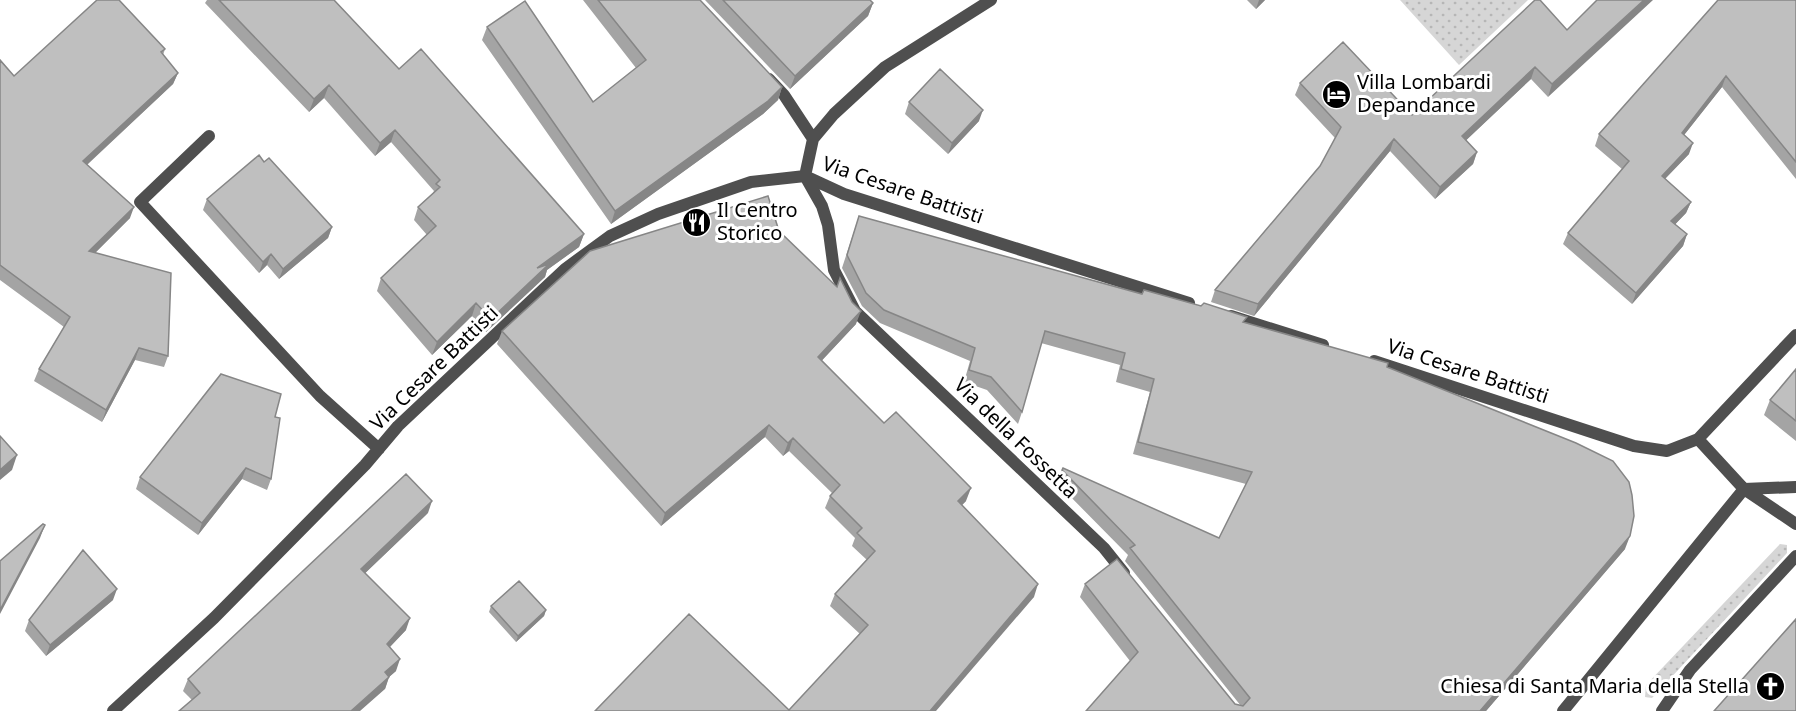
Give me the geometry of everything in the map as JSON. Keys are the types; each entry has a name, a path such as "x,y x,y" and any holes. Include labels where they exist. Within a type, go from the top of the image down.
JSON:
{"street":[{"path":"805,176 813,139 834,114 885,68 991,0"},
{"path":"760,69 784,95 813,139"},
{"path":"209,136 140,202 320,396 379,449"},
{"name":"Via Cesare Battisti","path":"113,711 214,618 379,449 398,426 565,268 610,236 658,214 751,182 805,176 844,194 1341,351"},
{"name":"Via della Fossetta","path":"805,176 822,206 828,225 834,270 855,311 1104,548 1134,585"},
{"path":"1796,335 1698,439 1743,489 1796,524"},
{"name":"Via Cesare Battisti","path":"1364,358 1634,446 1667,450 1698,439"},
{"path":"1563,711 1743,489 1796,487"},
{"path":"1662,711 1690,670 1796,556"}],"shaded area":[{"path":"1400,0 1528,0 1459,65"},
{"path":"1780,544 1787,545 1787,553 1652,698 1645,697 1646,685"}],"building":[{"path":"97,0 119,0 165,49 161,52 178,73 83,161 134,207 89,251 171,273 168,356 139,348 106,410 39,369 70,317 0,265 0,60 14,76"},
{"path":"219,0 334,0 399,69 421,49 584,234 537,268 549,264 491,319 476,303 437,342 381,278 436,226 418,207 440,187 436,184 440,180 395,130 380,143 329,85 314,99"},
{"path":"598,0 700,0 782,87 768,101 615,211 487,27 525,1 593,102 646,60"},
{"path":"723,0 870,0 873,3 795,76"},
{"path":"1535,0 1540,0 1567,30 1597,0 1644,0 1552,84 1535,67 1462,136 1477,152 1440,187 1394,139 1258,304 1215,290 1320,166 1341,127 1300,83 1343,42 1412,115"},
{"path":"1718,0 1796,1 1796,162 1726,76 1682,133 1693,143 1662,176 1691,202 1671,221 1687,234 1636,293 1568,233 1629,161 1599,134"},
{"path":"940,69 983,110 952,143 909,102"},
{"path":"259,155 264,162 269,158 332,227 283,269 271,254 263,262 207,199"},
{"path":"768,196 779,231 837,287 840,278 852,302 861,311 818,357 884,423 896,412 971,488 958,501 1038,584 930,711 595,711 689,614 789,710 868,625 835,594 875,551 857,533 862,528 830,496 840,485 793,438 788,443 769,425 665,513 502,331 590,251"},
{"path":"859,216 1142,294 1144,290 1201,306 1204,303 1247,317 1243,322 1388,363 1387,367 1576,443 1613,461 1629,482 1632,495 1634,516 1630,536 1480,711 1086,711 1138,652 1085,584 1117,559 1235,704 1243,706 1250,698 1130,548 1135,545 1062,470 1063,468 1219,538 1252,472 1138,442 1154,379 1121,369 1125,353 1045,331 1022,412 991,377 969,370 975,348 884,310 866,293 847,255"},
{"path":"1796,369 1796,421 1770,400"},
{"path":"221,374 281,394 275,417 280,418 271,479 246,468 202,523 140,477"},
{"path":"0,436 17,455 0,470"},
{"path":"406,474 432,501 361,569 410,618 387,644 400,659 385,672 389,677 351,711 179,711 200,693 188,679"},
{"path":"43,524 45,525 0,610 0,561"},
{"path":"83,550 117,589 50,645 29,620"},
{"path":"519,581 546,610 518,636 491,606"},
{"name":"Chiesa di Santa Maria della Stella","path":"1796,619 1796,711 1714,711"}],"place":[{"name":"Villa Lombardi Depandance","path":"1336,94"},
{"name":"Il Centro Storico","path":"696,222"},
{"name":"Chiesa di Santa Maria della Stella","path":"1770,686"}]}
